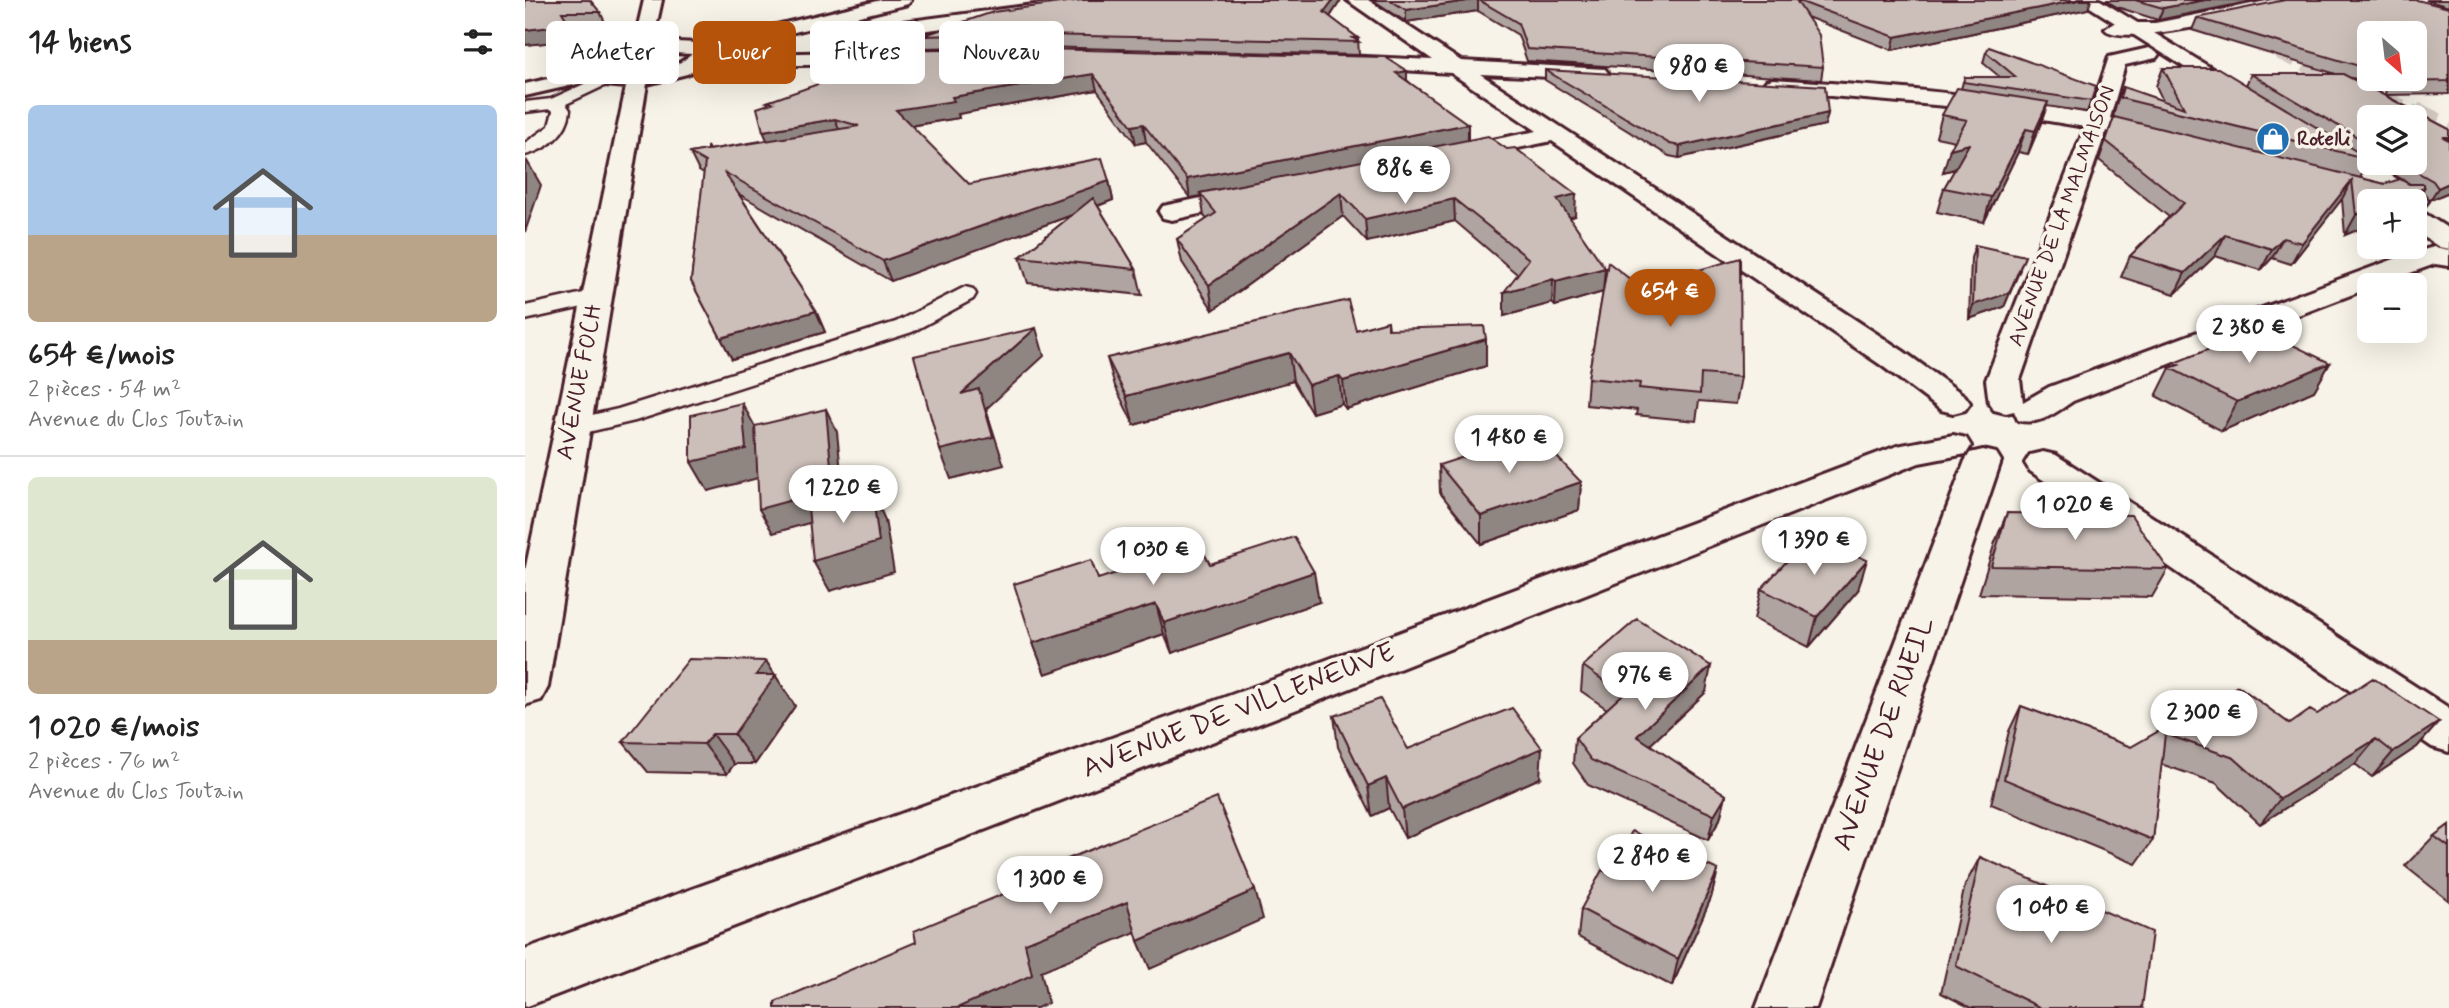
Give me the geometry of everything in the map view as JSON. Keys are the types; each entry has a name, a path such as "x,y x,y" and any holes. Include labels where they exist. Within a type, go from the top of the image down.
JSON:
{"street":[{"name":"AVENUE FOCH","path":"649,21 653,0"},
{"path":"796,29 902,0"},
{"path":"796,42 1112,0"},
{"path":"1356,0 1892,358 1963,437 2007,466 2043,463 2054,455 2057,449 2057,438 2041,419 2018,408 1974,399 1963,437"},
{"path":"2067,0 2149,54 2249,107 2136,29 2088,0"},
{"path":"2114,30 2155,29 2297,0"},
{"name":"AVENUE DE LA MALMAISON","path":"2018,408 2003,380 2098,123 2116,61 2149,54"},
{"path":"796,55 939,56"},
{"path":"1330,62 1621,75"},
{"path":"1751,83 1908,95 2098,123 2178,141"},
{"path":"525,90 548,84"},
{"name":"AVENUE FOCH","path":"525,687 636,84"},
{"path":"1432,159 1555,134"},
{"path":"2369,189 2300,138 2393,189"},
{"path":"2352,189 2357,191"},
{"path":"1172,212 1281,190"},
{"path":"2427,208 2449,222"},
{"path":"2427,227 2449,241"},
{"path":"2018,408 2415,261 2434,255 2449,258"},
{"name":"AVENUE DE VILLENEUVE","path":"525,978 1297,690 1910,454 1963,437"},
{"name":"AVENUE DE RUEIL","path":"1786,1008 1963,437"},
{"path":"2043,463 2449,733"}],"lane":[{"path":"525,107 555,103 575,84"},
{"path":"525,150 547,139 558,127 562,110 555,103"},
{"path":"571,428 626,415 904,327 965,295"},
{"path":"525,313 597,297"}],"building":[{"path":"525,0 590,0 600,12 562,12 568,21 546,21 546,28 525,30"},
{"path":"1082,0 1333,0 1324,12 1358,38 1353,38 1359,42 1064,35 1064,21 966,21 993,12"},
{"path":"1390,0 1474,0 1406,10"},
{"path":"1479,0 1796,0 1819,35 1823,67 1527,49 1518,23"},
{"path":"1796,0 2078,0 1895,37"},
{"path":"2135,0 2205,0 2163,8"},
{"path":"2285,0 2417,0 2449,8 2449,81 2427,81 2427,21 2357,21 2357,65 2197,18"},
{"path":"939,30 939,36 925,35"},
{"path":"1989,47 2096,86 2091,101 1963,82 1965,77 2016,77 1986,52"},
{"path":"925,49 939,49 939,84 1032,84 952,97 954,101 896,110 969,184 1102,158 1109,181 883,261 724,172 816,311 721,338 691,281 705,162 690,153 707,150 707,146 709,150 859,126 835,119 763,131 757,108 818,84 925,84"},
{"path":"1064,50 1385,57 1407,71 1396,73 1468,124 1187,179 1143,124 1132,126 1093,74 1064,79"},
{"path":"2163,68 2218,68 2357,152 2357,156 2120,98 2123,87 2184,108"},
{"path":"1545,70 1825,86 1828,113 1680,146 1670,144"},
{"path":"2251,74 2343,74 2357,81 2357,91 2376,91 2403,105 2357,105 2357,137"},
{"path":"1957,88 2048,102 2035,131 2026,129 1991,197 1944,188 1969,144 1950,149 1967,120 1942,115"},
{"path":"2114,117 2385,184 2400,179 2409,184 2424,184 2424,188 2357,189 2356,215 2352,180 2302,243 2283,238 2272,249 2225,235 2185,273 2130,256 2184,203 2106,141"},
{"path":"2427,118 2449,129 2449,137 2443,137 2449,140 2449,183 2438,188 2433,181 2422,175 2427,175"},
{"path":"1488,136 1507,149 1515,148 1576,194 1557,199 1605,268 1504,292 1529,259 1454,199 1365,219 1341,193 1209,285 1177,239 1216,213 1200,193"},
{"path":"1093,198 1136,269 1020,257"},
{"path":"1975,245 2025,256 2009,293 1973,305"},
{"path":"1740,258 1741,377 1701,374 1700,394 1639,388 1640,383 1588,378 1608,262 1640,287"},
{"path":"1348,300 1356,330 1388,321 1388,329 1484,326 1486,339 1343,381 1339,376 1308,385 1289,353 1126,396 1107,358"},
{"path":"1036,328 961,394 979,389 993,437 940,450 914,356"},
{"path":"2260,329 2330,363 2237,402 2170,368 2179,365 2174,363"},
{"path":"742,403 746,449 691,462 691,415"},
{"path":"826,409 833,489 759,509 755,426"},
{"path":"1535,434 1581,482 1481,516 1439,465"},
{"path":"872,490 879,542 813,561 808,507"},
{"path":"2007,513 2131,515 2168,569 1991,566"},
{"path":"1294,537 1314,572 1164,623 1156,604 1033,643 1014,584 1091,560 1098,579 1200,546 1210,564"},
{"path":"1825,541 1867,560 1817,617 1761,589 1797,550"},
{"path":"1637,619 1711,666 1637,736 1726,795 1714,815 1591,760 1575,738 1623,694 1583,666"},
{"path":"689,659 766,661 756,675 776,675 734,734 712,734 704,744 623,742"},
{"path":"2373,678 2439,722 2393,752 2376,739 2280,799 2234,758 2165,734 2153,840 2004,779 2021,706 2131,747 2238,686 2290,724 2310,710 2317,714"},
{"path":"1380,699 1408,749 1512,708 1542,748 1402,809 1386,778 1368,786 1334,716"},
{"path":"1217,798 1255,890 1138,941 1127,902 1025,943 1032,975 957,1008 775,1008 775,1002 916,942 914,931 1025,885 1023,877"},
{"path":"2449,825 2449,847 2434,836"},
{"path":"1632,831 1718,870 1678,959 1581,909 1602,870 1610,874"},
{"path":"1980,857 2152,932 2142,1008 2041,1008 1956,966"}],"tunnel":[{"path":"2175,0 2394,105"},
{"path":"2427,120 2449,131"}],"place":[{"name":"Rotelli","path":"2273,139"}]}
